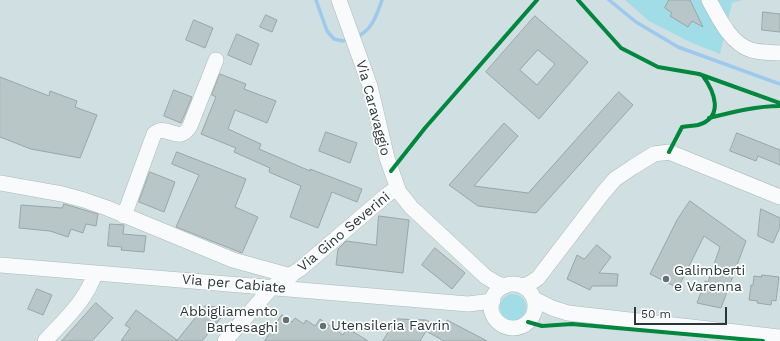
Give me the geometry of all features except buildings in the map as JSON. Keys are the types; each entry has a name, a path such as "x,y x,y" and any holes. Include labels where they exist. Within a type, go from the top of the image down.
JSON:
{"street":[{"name":"Via Caravaggio","path":"339,0 370,86 385,152 397,188 406,202 486,277 505,286"},
{"path":"709,0 727,30 741,45 757,51 780,53"},
{"path":"124,216 154,134 158,130 180,134 184,133 189,128 216,60"},
{"path":"529,294 538,278 609,186 626,171 654,154 669,152 780,197"},
{"path":"0,183 68,196 96,204 233,260 291,276"},
{"name":"Via Gino Severini","path":"225,341 272,287 291,276 397,188"},
{"name":"Via per Cabiate","path":"0,265 468,304 493,304"},
{"path":"45,341 83,297 90,287 95,273"},
{"name":"Via Caravaggio","path":"486,277 493,304"},
{"path":"529,294 535,308 532,318 525,325 513,328 501,324 493,304 498,291 505,286 514,285 529,294 552,308 568,313 780,337"},
{"path":"532,318 568,313"}],"shaded area":[{"path":"625,0 742,0 732,3 720,54 692,43 649,21"},
{"path":"513,294 522,298 526,307 522,316 513,320 504,316 500,307 504,298"}],"waterway":[{"path":"316,0 327,31 334,39 343,41 348,39"},
{"path":"356,37 366,31 373,22 382,0"},
{"path":"609,0 636,22 678,47 780,84"}],"cycle path":[{"path":"391,171 425,128 537,0"},
{"path":"578,0 621,48 658,67 699,74 780,103"},
{"path":"669,152 682,127 698,125 712,116 715,103 711,89 703,76"},
{"path":"709,118 753,108 780,106"},
{"path":"528,322 542,326 572,324 763,341"}],"place":[{"name":"Galimberti e Varenna","path":"666,279"},
{"name":"Abbigliamento Bartesaghi","path":"286,320"},
{"name":"Utensileria Favrin","path":"323,326"}]}
